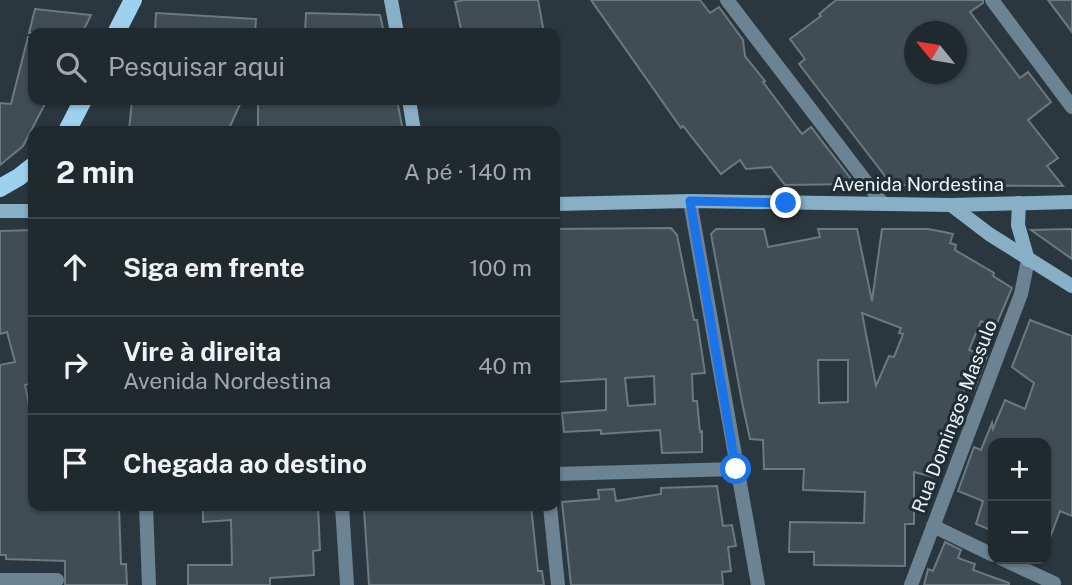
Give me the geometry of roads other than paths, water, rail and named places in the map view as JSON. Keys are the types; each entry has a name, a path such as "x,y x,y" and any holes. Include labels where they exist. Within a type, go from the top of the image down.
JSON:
{"main road":[{"path":"118,28 132,0"},
{"path":"391,0 396,28"},
{"path":"70,126 80,105"},
{"path":"410,105 413,126"},
{"path":"0,188 28,170"},
{"name":"Avenida Nordestina","path":"560,204 690,201 951,205 1072,202"},
{"path":"1018,203 1018,225 1028,260"},
{"path":"951,205 1028,260 1072,286"},
{"path":"0,211 28,211"}],"street":[{"path":"727,0 883,204"},
{"path":"992,0 1072,107"},
{"path":"690,201 758,585"},
{"name":"Rua Domingos Massulo","path":"911,585 1021,295 1028,260"},
{"path":"560,474 736,469"},
{"path":"146,511 149,585"},
{"path":"342,511 347,585"},
{"path":"551,511 558,585"},
{"path":"933,526 988,553"},
{"path":"1013,564 1054,583"},
{"path":"0,580 57,580"}]}
